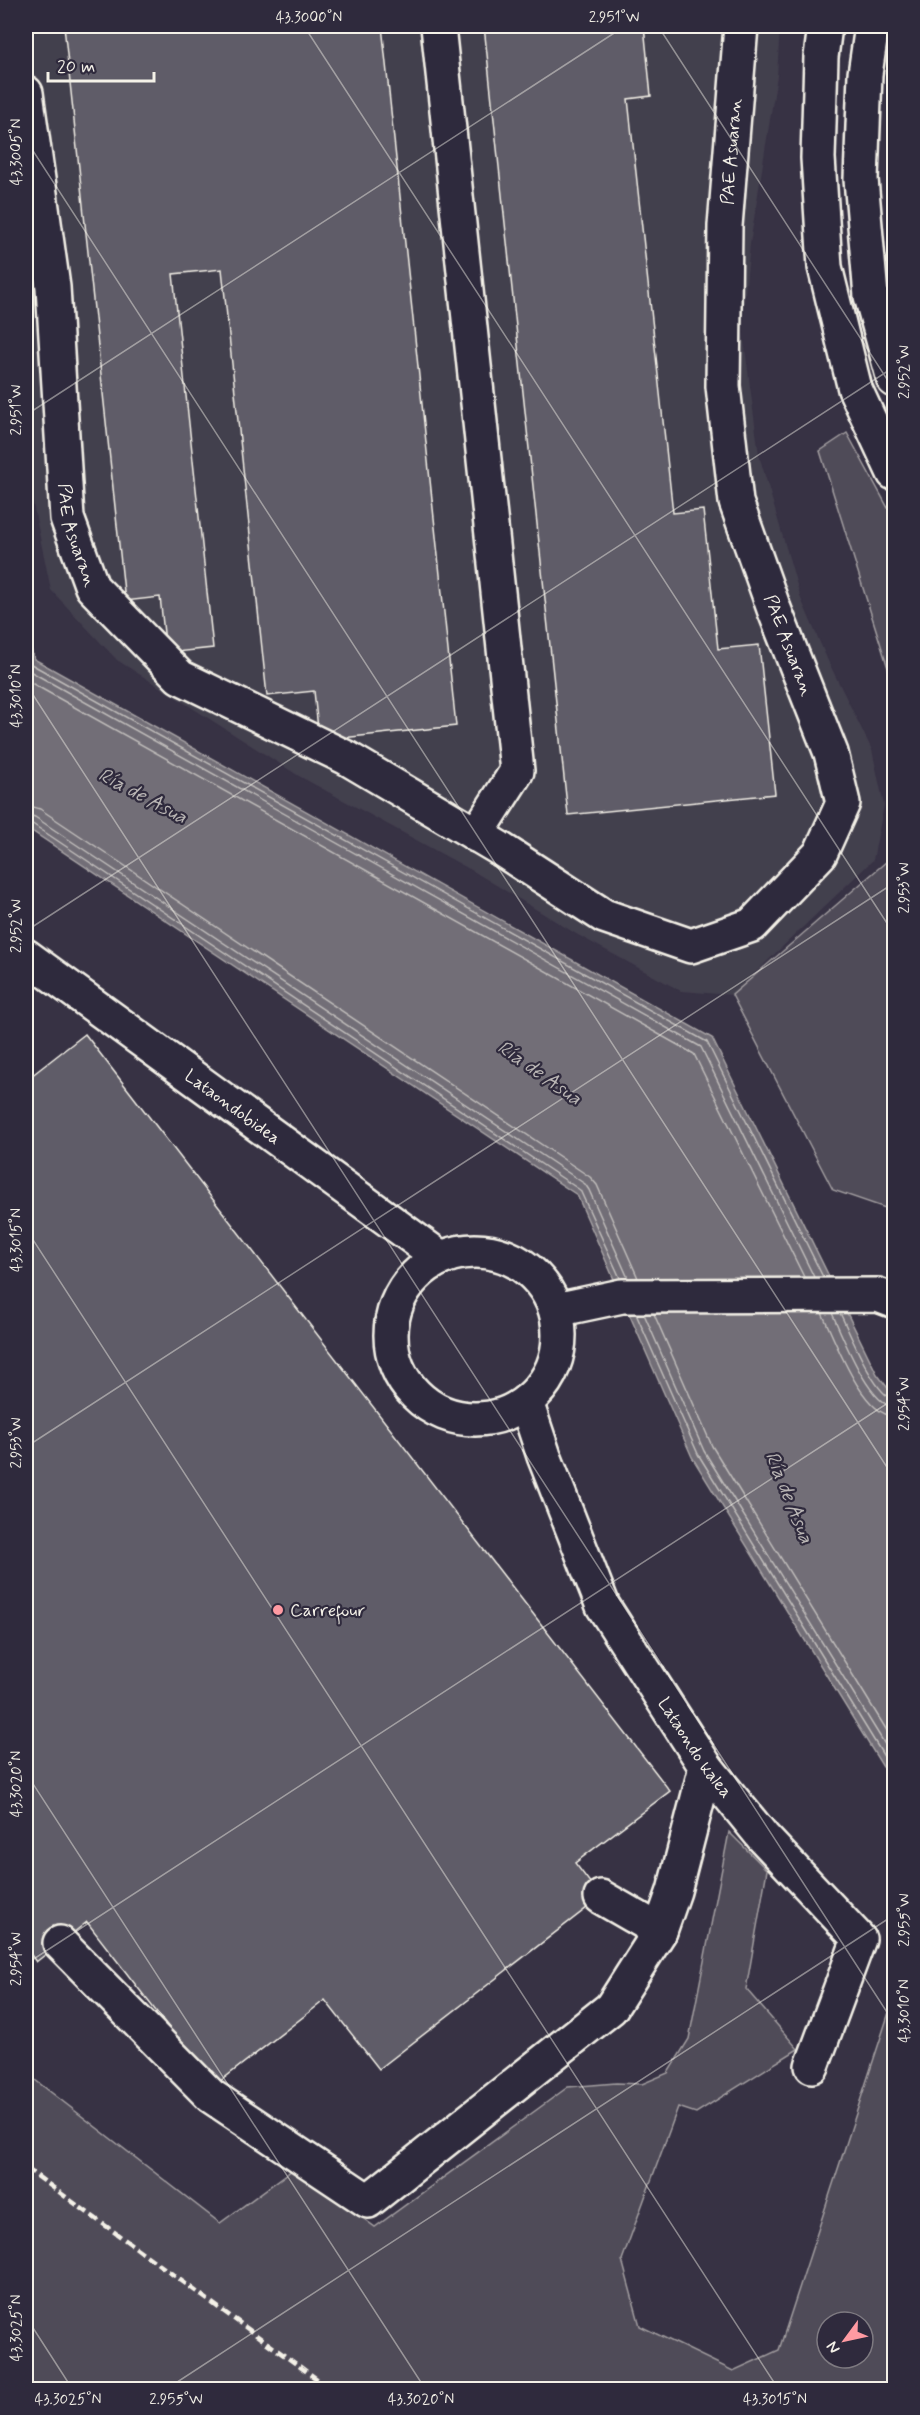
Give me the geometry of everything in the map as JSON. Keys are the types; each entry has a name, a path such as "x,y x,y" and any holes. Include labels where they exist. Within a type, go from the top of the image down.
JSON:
{"main road":[{"path":"438,26 517,771 476,835"},
{"name":"PAE Asuaran","path":"26,93 52,286 67,518 92,587 180,677 347,758 476,835 604,916 691,946 752,925 820,854 843,803 831,753 774,609 736,502 723,386 725,226 741,26"},
{"path":"825,26 821,57 818,158 825,267 855,389 894,473"},
{"path":"872,26 865,74 861,179 871,296 894,380"},
{"name":"Lataondobidea","path":"26,956 441,1258"},
{"path":"468,1251 496,1253 522,1265 542,1284 556,1310 560,1335 556,1361 544,1384 526,1402 502,1415 475,1420 448,1415 425,1403 406,1384 394,1360 391,1336 394,1312 404,1289 420,1271 441,1258 468,1251"},
{"path":"556,1310 622,1296 878,1295 894,1301"},
{"name":"Lataondo kalea","path":"526,1402 544,1456 603,1606 706,1767 763,1837 859,1939 812,2066"},
{"path":"60,1943 211,2096 368,2202 611,2008 660,1931 674,1891 706,1767"},
{"path":"601,1897 660,1931"}],"shaded area":[{"path":"26,26 780,26 777,76 750,244 742,325 759,455 801,599 828,661 872,750 884,805 873,860 732,995 681,991 578,935 473,871 299,776 117,660 51,590 32,499 26,339"},
{"path":"847,433 894,519 894,687 820,451"},
{"path":"894,855 894,1211 833,1190 732,995"},
{"path":"729,1832 767,1870 746,1989 798,2049 696,2113 678,2107 622,2260 640,2326 733,2371 779,2350 894,1997 894,2389 26,2389 26,2073 220,2223 295,2168 375,2227 568,2087 616,2083 642,2084 668,2073 689,2039"}],"water":[{"name":"Ría de Asua","path":"26,632 34,659 712,1038 877,1374 894,1396 894,1776 883,1767 692,1457 577,1195 26,827"}],"building":[{"path":"64,26 382,26 456,726 332,739 318,729 314,691 267,696 222,269 173,274 213,648 176,652 165,642 160,597 125,601"},
{"path":"484,26 644,26 651,96 628,99 673,513 703,510 718,649 759,645 775,794 568,815"},
{"name":"Carrefour","path":"85,1034 670,1791 575,1863 601,1897 379,2069 325,2000 214,2086 87,1922 36,1962 26,1948 26,1080"}],"railway":[{"path":"26,2168 332,2390"}],"place":[{"name":"Carrefour","path":"278,1610"}]}
